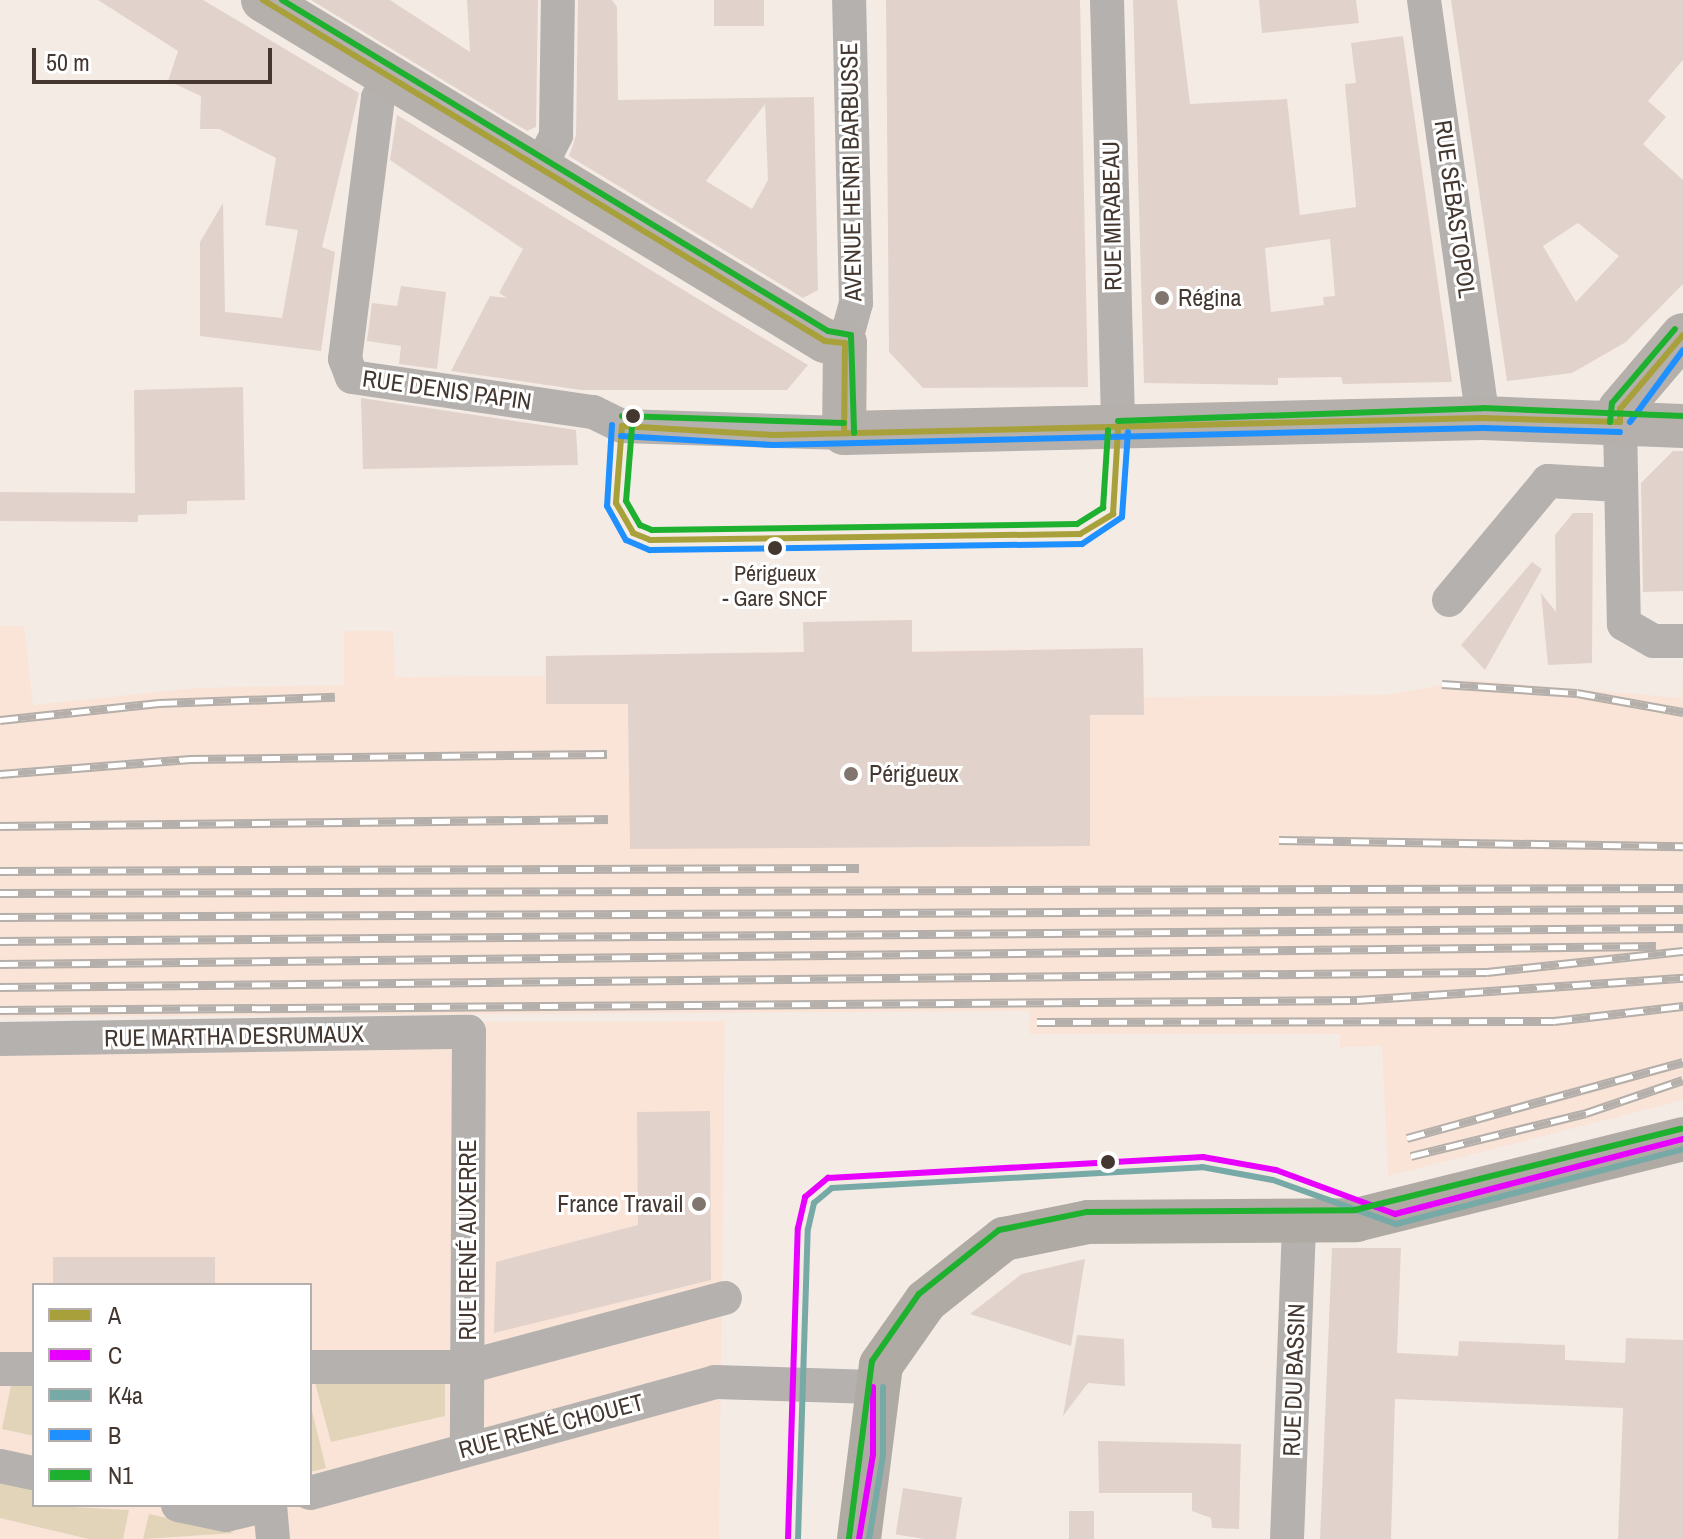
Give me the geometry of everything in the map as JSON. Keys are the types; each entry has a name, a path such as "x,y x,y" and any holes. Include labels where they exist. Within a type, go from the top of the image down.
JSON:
{"main road":[{"path":"859,1539 873,1454 873,1387 926,1301 1004,1239 1088,1222 1299,1221 1395,1214 1683,1139"}],"street":[{"path":"263,0 825,341 845,343 844,433 1118,431 1483,418 1683,426"},
{"path":"539,169 556,135 558,0"},
{"name":"AVENUE HENRI BARBUSSE","path":"845,343 856,303 849,0"},
{"name":"RUE MIRABEAU","path":"1107,0 1118,431"},
{"name":"RUE SÉBASTOPOL","path":"1424,0 1483,418"},
{"name":"RUE DENIS PAPIN","path":"389,78 376,113 345,359 352,377 593,412 622,426 844,433"},
{"path":"1683,335 1620,409 1624,624 1654,641 1683,641"},
{"path":"1449,600 1548,481 1620,485"},
{"name":"RUE MARTHA DESRUMAUX","path":"0,1039 469,1032"},
{"name":"RUE RENÉ AUXERRE","path":"467,1448 469,1032"},
{"name":"RUE DU BASSIN","path":"1287,1539 1299,1221"},
{"path":"312,1367 467,1367 725,1298"},
{"path":"0,1369 32,1369"},
{"name":"RUE RENÉ CHOUET","path":"312,1492 715,1382 796,1380 873,1387"},
{"path":"0,1466 32,1473"},
{"path":"188,1507 226,1515 260,1507"},
{"path":"268,1507 273,1539"}],"shaded area":[{"path":"912,620 912,651 1143,648 1144,697 1386,695 1471,680 1682,698 1683,664 1683,1100 1388,1176 1382,1046 1340,1047 1340,1034 1030,1034 1029,1011 0,1017 0,626 24,626 33,705 196,688 344,685 344,631 393,631 395,677 545,676 545,656 803,652 803,622"},
{"path":"725,1021 719,1539 0,1539 0,1023"},
{"path":"445,1378 445,1416 331,1442 314,1379"},
{"path":"12,1381 32,1381 32,1436 2,1429"},
{"path":"312,1411 326,1468 312,1472"},
{"path":"0,1482 32,1489 32,1507 129,1510 123,1539 89,1539 0,1518"},
{"path":"149,1514 235,1533 143,1539"}],"building":[{"path":"98,0 203,0 359,93 322,247 335,252 321,351 200,336 200,242 223,203 225,312 282,318 298,230 265,225 276,158 219,129 200,129 201,96 168,81 178,51"},
{"path":"311,0 390,0 470,52 467,0 538,0 536,127 527,131"},
{"path":"578,0 612,0 617,7 618,100 814,97 818,290 803,298 569,156 576,135","holes":["765,104 768,180 752,209 706,181"]},
{"path":"714,0 764,0 764,26 714,26"},
{"path":"886,0 1080,0 1088,387 923,388 889,352"},
{"path":"1133,0 1177,0 1190,104 1287,99 1300,215 1356,207 1345,84 1356,83 1351,43 1403,36 1452,382 1343,384 1341,377 1278,378 1278,385 1144,383","holes":["1330,239 1335,296 1323,297 1324,305 1271,312 1265,248"]},
{"path":"1259,0 1356,0 1359,23 1262,33"},
{"path":"1451,0 1683,0 1683,60 1648,101 1666,117 1643,144 1683,180 1683,284 1626,342 1572,373 1507,381","holes":["1578,223 1619,256 1576,302 1543,246"]},
{"path":"397,115 808,365 787,390 581,390 451,371 490,296 507,298 499,293 523,249 390,160"},
{"path":"401,286 446,292 437,369 399,364 401,346 367,341 372,303 397,306"},
{"path":"243,387 245,500 187,501 187,514 138,515 138,522 0,521 0,492 135,493 134,390"},
{"path":"361,398 576,430 578,465 363,469"},
{"path":"1673,451 1683,451 1683,591 1643,592 1641,483"},
{"path":"1573,513 1593,513 1592,663 1548,665 1541,593 1556,612 1555,535"},
{"path":"1532,562 1542,569 1485,670 1461,645"},
{"path":"912,620 912,652 1143,648 1144,715 1090,715 1090,846 630,849 628,704 546,704 546,656 804,652 803,622"},
{"path":"710,1111 711,1280 494,1333 496,1262 638,1225 637,1112"},
{"path":"1332,1248 1401,1248 1397,1353 1458,1356 1459,1341 1565,1345 1565,1360 1625,1363 1626,1338 1683,1340 1683,1539 1618,1539 1623,1408 1395,1399 1391,1539 1320,1539"},
{"path":"53,1257 215,1257 215,1283 53,1283"},
{"path":"1085,1259 1071,1346 970,1314 1022,1274"},
{"path":"1077,1335 1124,1339 1125,1386 1088,1383 1063,1416"},
{"path":"1098,1441 1241,1444 1239,1529 1212,1528 1211,1518 1192,1511 1192,1493 1099,1493"},
{"path":"903,1488 962,1497 956,1539 896,1534"},
{"path":"1069,1511 1094,1511 1094,1539 1069,1539"}],"railway":[{"path":"1442,684 1577,693 1683,712"},
{"path":"0,720 159,703 335,697"},
{"path":"0,774 190,759 607,754"},
{"path":"0,826 608,819"},
{"path":"1279,840 1683,846"},
{"path":"0,871 859,868"},
{"path":"0,893 1683,888"},
{"path":"0,917 1683,909"},
{"path":"0,941 1683,928"},
{"path":"0,964 1656,946"},
{"path":"0,987 1487,972 1683,951"},
{"path":"0,1010 1357,1000 1683,978"},
{"path":"1037,1022 1554,1021 1683,1006"},
{"path":"1407,1138 1683,1062"},
{"path":"1411,1156 1586,1113 1683,1080"}],"transit line":[{"name":"A","path":"263,0 825,341 845,343 844,433"},
{"name":"N1","path":"282,0 828,331 851,335 854,433"},
{"name":"N1","path":"1610,422 1612,403 1675,329"},
{"name":"A","path":"1620,422 1620,409 1683,335"},
{"name":"B","path":"1630,422 1683,350"},
{"name":"N1","path":"1118,421 1483,408 1683,416"},
{"name":"N1","path":"622,416 844,423"},
{"name":"A","path":"622,426 773,435 1483,418 1620,422"},
{"name":"B","path":"612,425 607,506 626,540 650,550 1082,544 1122,517 1128,432"},
{"name":"A","path":"622,426 616,503 633,533 650,540 1080,534 1113,514 1118,431"},
{"name":"N1","path":"632,427 626,501 640,525 652,530 1077,524 1103,508 1108,430"},
{"name":"B","path":"621,436 773,445 1483,428 1620,432"},
{"name":"N1","path":"849,1538 872,1361 919,1294 999,1230 1087,1212 1355,1210 1681,1129"},
{"name":"C","path":"788,1539 798,1228 805,1197 828,1178 1203,1157 1276,1170 1395,1214 1683,1139"},
{"name":"K4a","path":"798,1539 808,1229 814,1203 832,1188 1202,1167 1273,1180 1396,1224 1683,1149"},
{"name":"C","path":"859,1539 873,1454 873,1387"},
{"name":"K4a","path":"869,1539 883,1455 883,1387"}],"place":[{"name":"Régina","path":"1162,298"},
{"name":"Périgueux - Gare SNCF","path":"775,548"},
{"name":"Périgueux","path":"851,774"},
{"name":"France Travail","path":"699,1204"}]}
